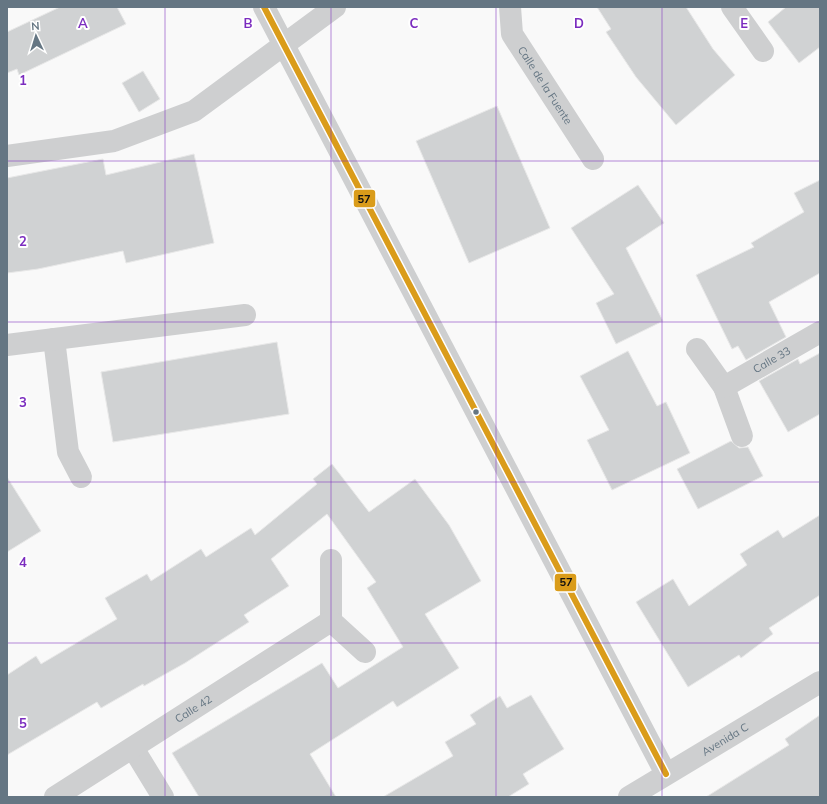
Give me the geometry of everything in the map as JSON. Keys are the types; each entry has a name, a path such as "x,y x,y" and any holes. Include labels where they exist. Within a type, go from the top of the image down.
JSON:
{"street":[{"path":"264,7 666,774"},
{"path":"7,156 114,141 194,111 335,7"},
{"name":"Calle de la Fuente","path":"510,7 512,34 593,160"},
{"path":"732,7 763,52"},
{"path":"7,344 245,315"},
{"name":"Calle 33","path":"724,387 820,332"},
{"path":"54,339 68,452 81,477"},
{"path":"697,349 724,387 742,436"},
{"path":"331,560 331,621 365,652"},
{"name":"Calle 42","path":"55,797 331,621"},
{"name":"Avenida C","path":"629,797 820,682"},
{"path":"133,748 163,797"}],"building":[{"path":"60,7 117,7 126,24 19,75 17,69 7,73 7,32"},
{"path":"597,7 686,7 713,49 735,75 676,125 636,77 606,32 611,29"},
{"path":"786,7 820,7 820,47 799,63 768,22"},
{"path":"143,71 160,99 139,112 122,83"},
{"path":"497,106 550,228 469,263 416,141"},
{"path":"194,154 214,243 126,263 123,251 38,269 7,273 7,178 103,159 106,175"},
{"path":"820,180 820,273 769,302 786,337 746,360 738,346 732,349 696,275 754,247 751,243 804,212 794,193"},
{"path":"638,185 664,223 626,248 663,321 616,344 596,303 614,294 571,228"},
{"path":"277,342 289,414 113,442 101,372"},
{"path":"628,351 657,406 666,402 690,453 612,490 587,440 609,430 580,376"},
{"path":"820,353 820,414 788,432 759,381 798,359 800,364"},
{"path":"731,441 739,448 748,447 763,476 698,509 677,469"},
{"path":"332,464 369,512 415,479 449,525 481,581 425,614 459,668 397,707 393,701 310,754 336,797 199,797 172,753 322,663 338,688 403,647 367,588 376,582 327,514 271,559 289,586 244,615 249,622 185,663 144,686 143,684 101,708 97,702 7,755 7,675 36,656 41,664 117,619 105,598 147,574 151,581 201,549 206,557 251,528 255,535 317,484 313,479"},
{"path":"7,477 41,531 7,552"},
{"path":"820,515 820,595 769,628 773,634 741,658 739,655 688,687 636,602 673,579 689,606 747,565 740,554 778,530 783,538"},
{"path":"531,695 564,749 523,774 529,784 508,797 383,797 453,756 445,742 476,724 470,715 500,696 507,708"},
{"path":"820,715 820,797 706,797 789,745 785,739"}],"transit line":[{"name":"57","path":"264,7 666,774"}]}
